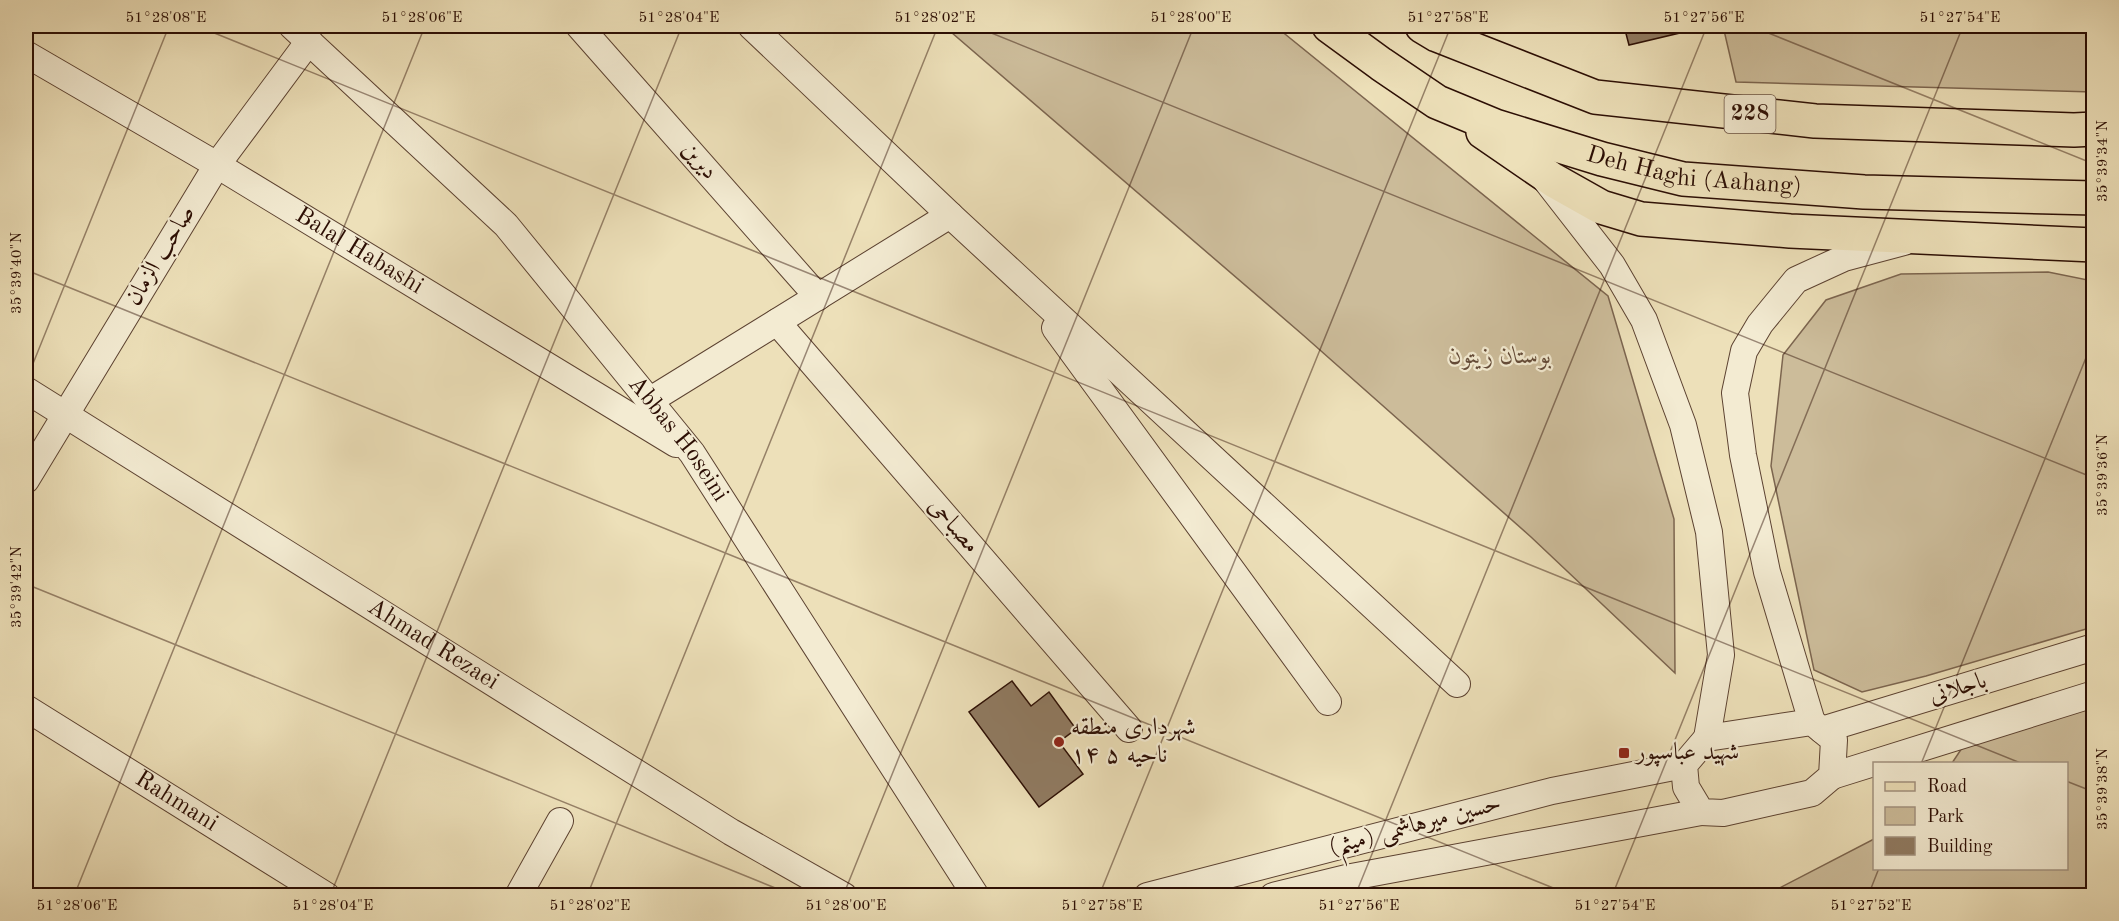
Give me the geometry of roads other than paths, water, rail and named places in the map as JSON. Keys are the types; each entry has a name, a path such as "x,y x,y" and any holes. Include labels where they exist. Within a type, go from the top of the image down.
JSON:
{"main road":[{"name":"Deh Haghi (Aahang)","path":"1329,26 1437,102 1495,126 1602,159 1683,179 1864,192 2094,198"},
{"name":"228","path":"1422,26 1437,35 1595,97 1815,121 2094,129"},
{"path":"1456,110 1495,142 1601,207 1641,219 1790,231 2094,244"}],"street":[{"name":"دیرین","path":"579,26 818,297"},
{"path":"751,26 950,216 1457,684"},
{"name":"صاحب الزمان","path":"26,480 300,33"},
{"name":"Abbas Hoseini","path":"300,33 506,225 692,453 976,896"},
{"name":"Balal Habashi","path":"26,54 217,165 692,453"},
{"path":"1537,169 1612,265 1644,320 1683,425 1709,532 1720,655 1707,738 1684,765 1686,787 1701,812"},
{"path":"649,401 950,216"},
{"path":"1832,776 1834,740 1817,726 1767,572 1743,455 1735,393 1744,351 1760,324 1796,280 1845,258 1925,237"},
{"path":"1019,279 1328,702"},
{"name":"مصباحی","path":"777,322 1129,729"},
{"name":"Ahmad Rezaei","path":"26,390 730,832 844,896"},
{"name":"باجلانی","path":"1707,738 1817,726 2094,647"},
{"name":"باجلانی","path":"1877,762 2094,694"},
{"name":"Rahmani","path":"26,708 327,896"},
{"name":"باجلانی","path":"1701,812 1723,813 1812,793 1832,776 1873,763"},
{"name":"حسین میرهاشمی (میثم)","path":"1148,896 1552,791 1684,765"},
{"name":"حسین میرهاشمی (میثم)","path":"1273,896 1346,878 1701,812"},
{"path":"518,896 560,821"}],"place":[{"name":"شهرداری منطقه ۱۴ ناحیه ۵","path":"1059,742"},
{"name":"شهید عباسپور","path":"1624,753"}],"park label":[{"name":"بوستان زیتون","path":"1500,357"}]}
